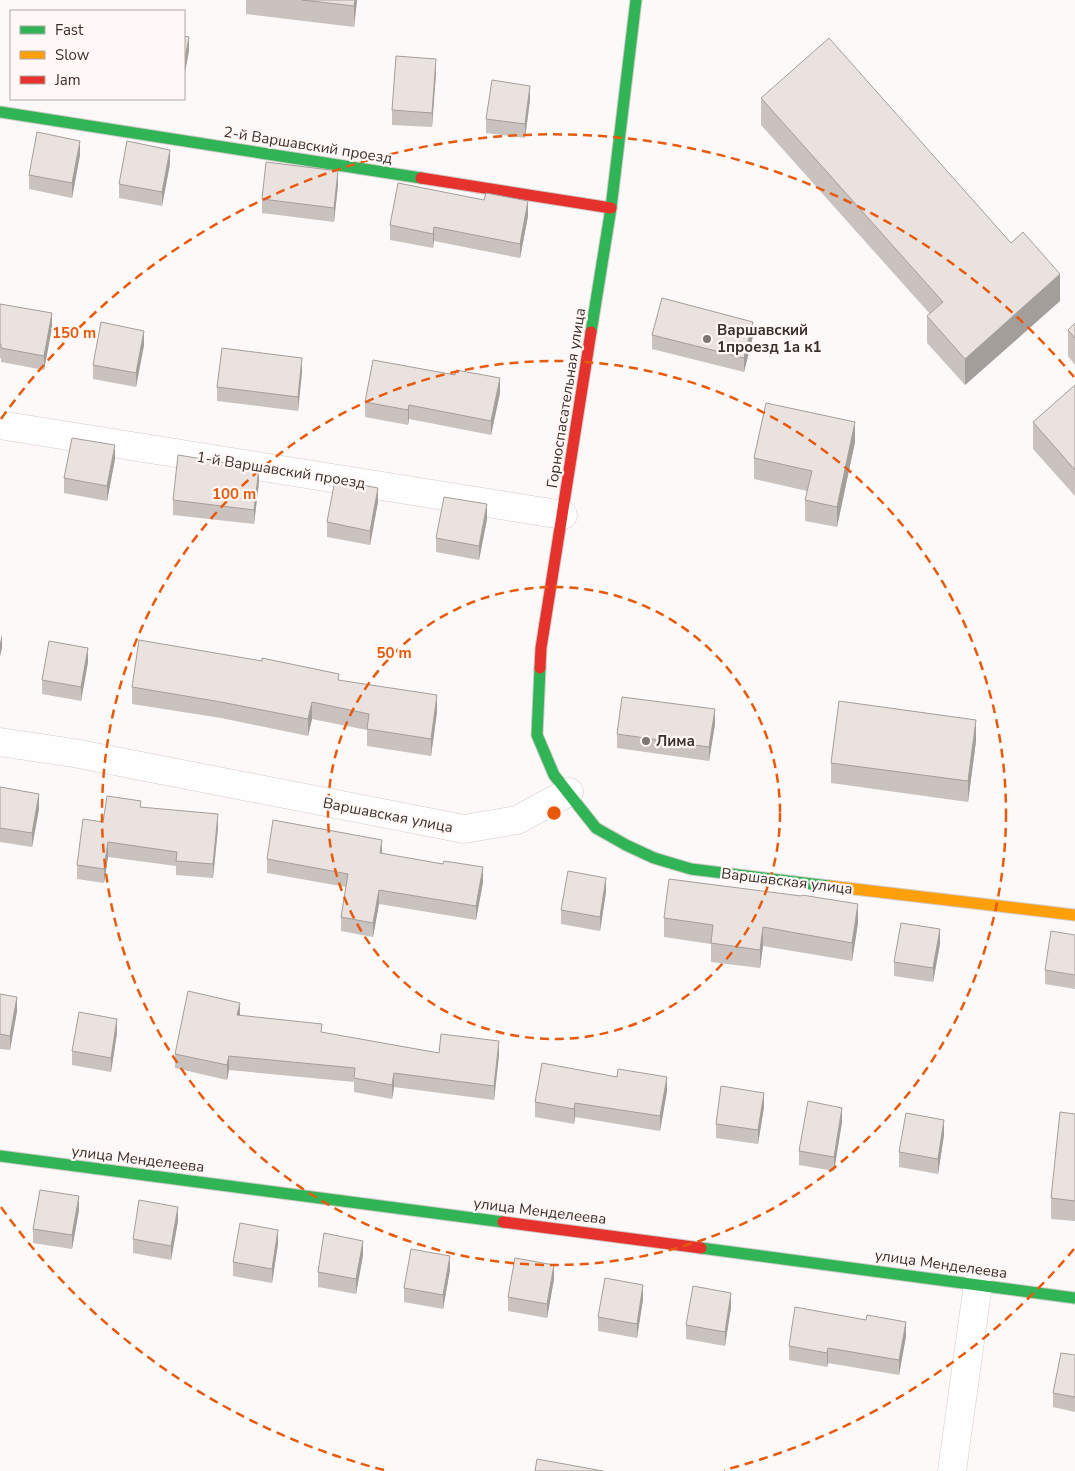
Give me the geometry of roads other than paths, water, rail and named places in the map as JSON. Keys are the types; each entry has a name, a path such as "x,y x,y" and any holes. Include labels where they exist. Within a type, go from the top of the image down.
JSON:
{"street":[{"name":"Горноспасательная улица","path":"569,792 554,775 537,735 542,648 611,208 636,0"},
{"name":"2-й Варшавский проезд","path":"0,112 611,208"},
{"name":"1-й Варшавский проезд","path":"0,425 563,515"},
{"name":"Варшавская улица","path":"0,742 74,753 464,829 518,820 569,792 596,828 626,846 654,858 691,869 1075,915"},
{"name":"улица Менделеева","path":"0,1156 1075,1298"},
{"path":"952,1471 978,1284"}],"place":[{"name":"Варшавский 1проезд 1а к1","path":"707,339"},
{"name":"Лима","path":"646,741"}]}
